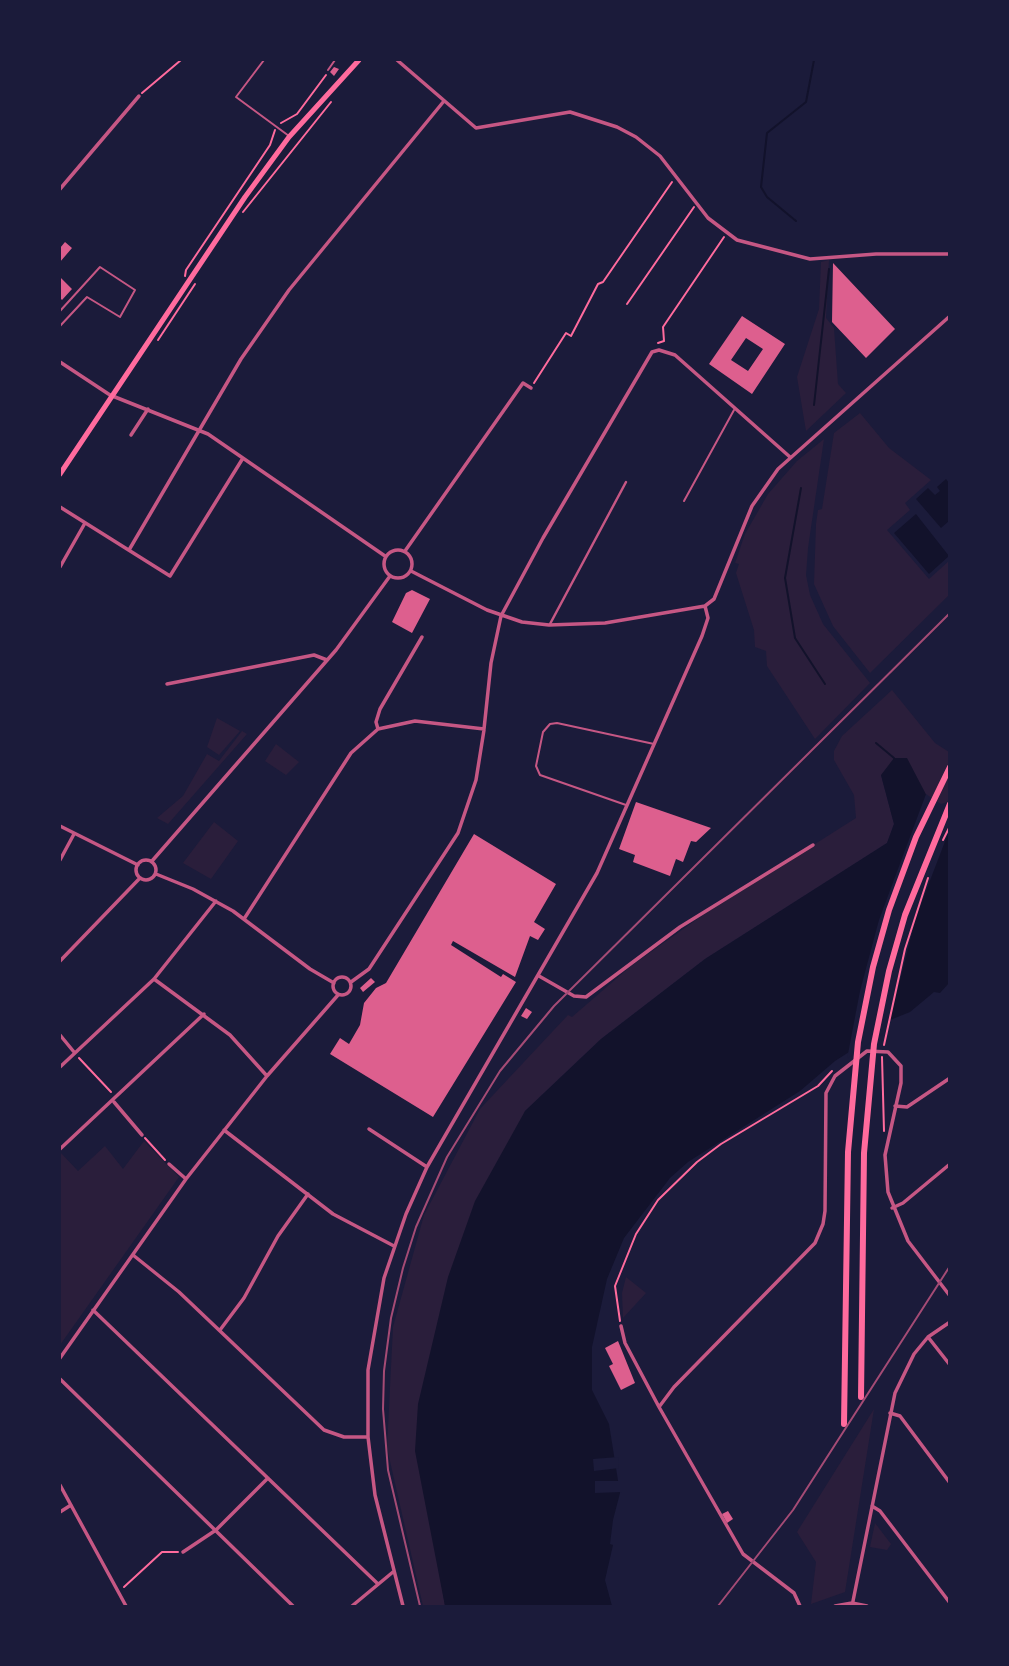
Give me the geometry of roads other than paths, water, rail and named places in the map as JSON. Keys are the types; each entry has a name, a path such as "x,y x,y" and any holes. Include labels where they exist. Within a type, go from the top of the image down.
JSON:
{"highway":[{"path":"844,1424 848,1152 853,1074 864,1005 883,929 905,865 950,767"},
{"path":"861,1397 863,1179 872,1061 883,999 899,934 924,862 950,804"}],"main road":[{"path":"60,474 110,395 289,137 359,60"}],"street":[{"path":"397,60 470,126 481,128 552,113 579,114 636,137 660,156 697,204 726,234 753,245 810,259 876,254 950,254"},
{"path":"60,189 139,96"},
{"path":"129,550 241,359 289,290 444,102"},
{"path":"411,570 502,617 549,625 628,621 705,606 714,599 735,541 752,506 790,457 950,316"},
{"path":"60,1358 186,1179 267,1076 338,995 349,993 351,982 369,970 458,833 476,780 491,663 502,617 543,538 652,352 659,350 675,355 790,457"},
{"path":"60,362 110,395 200,430 385,556"},
{"path":"405,551 523,383 531,388"},
{"path":"131,435 148,409"},
{"path":"60,507 170,576 243,458"},
{"path":"549,625 626,482"},
{"path":"60,567 85,522"},
{"path":"397,549 405,551 412,560 411,570 402,578 390,576 383,565 385,556 397,549"},
{"path":"152,861 327,660 372,605 390,576"},
{"path":"403,1606 375,1495 368,1437 367,1388 372,1338 394,1246 427,1167 597,873 702,636 708,618 705,606"},
{"path":"378,729 376,722 380,709 422,637"},
{"path":"167,684 314,655 327,660"},
{"path":"244,919 351,753 378,729 415,721 484,729"},
{"path":"60,826 138,864"},
{"path":"60,860 75,834"},
{"path":"539,976 574,996 586,997 703,912 813,845"},
{"path":"140,878 136,872 138,864 146,860 152,861 156,874"},
{"path":"140,878 150,879 156,874"},
{"path":"156,874 216,901 244,919 310,970 334,983 338,995"},
{"path":"60,961 140,878"},
{"path":"60,1067 154,979 216,901"},
{"path":"334,983 341,977 351,982"},
{"path":"154,979 230,1035 267,1076"},
{"path":"60,1149 204,1014"},
{"path":"60,1035 74,1053"},
{"path":"659,1406 674,1387 815,1243 825,1211 826,1093 835,1076 867,1051 888,1052 899,1063 902,1077 888,1133 885,1173 892,1208 908,1241 950,1296"},
{"path":"895,1106 907,1107 950,1078"},
{"path":"115,1100 142,1135"},
{"path":"369,1129 427,1167"},
{"path":"224,1130 345,1223 394,1246"},
{"path":"169,1164 186,1179"},
{"path":"892,1208 903,1203 950,1164"},
{"path":"220,1330 244,1297 278,1236 308,1194"},
{"path":"133,1255 220,1330 324,1430 344,1437 368,1437"},
{"path":"93,1310 378,1584"},
{"path":"852,1605 890,1413 903,1372 928,1338 950,1322"},
{"path":"621,1326 625,1343 743,1554 794,1593 800,1606"},
{"path":"928,1338 950,1365"},
{"path":"60,1378 293,1606"},
{"path":"890,1413 900,1416 950,1483"},
{"path":"183,1552 216,1530 268,1478"},
{"path":"60,1485 126,1606"},
{"path":"60,1512 71,1505"},
{"path":"872,1506 880,1511 950,1603"},
{"path":"352,1606 394,1572"},
{"path":"835,1606 867,1606"}],"lane":[{"path":"264,60 236,97 289,137"},
{"path":"328,70 335,60"},
{"path":"60,311 100,267 135,290 120,317 87,297 60,326"},
{"path":"684,501 734,409"},
{"path":"628,806 540,775 536,766 543,732 547,726 557,723 654,744"}],"waterway":[{"path":"796,221 767,197 761,187 767,133 806,102 814,60"},
{"path":"814,405 829,269"},
{"path":"801,488 785,578 795,638 825,684"},
{"path":"876,743 894,758"}],"railway":[{"path":"420,1606 388,1470 383,1409 384,1371 391,1318 403,1268 416,1227 447,1157 500,1071 554,1006 950,613"},
{"path":"718,1606 793,1510 950,1266"}]}
